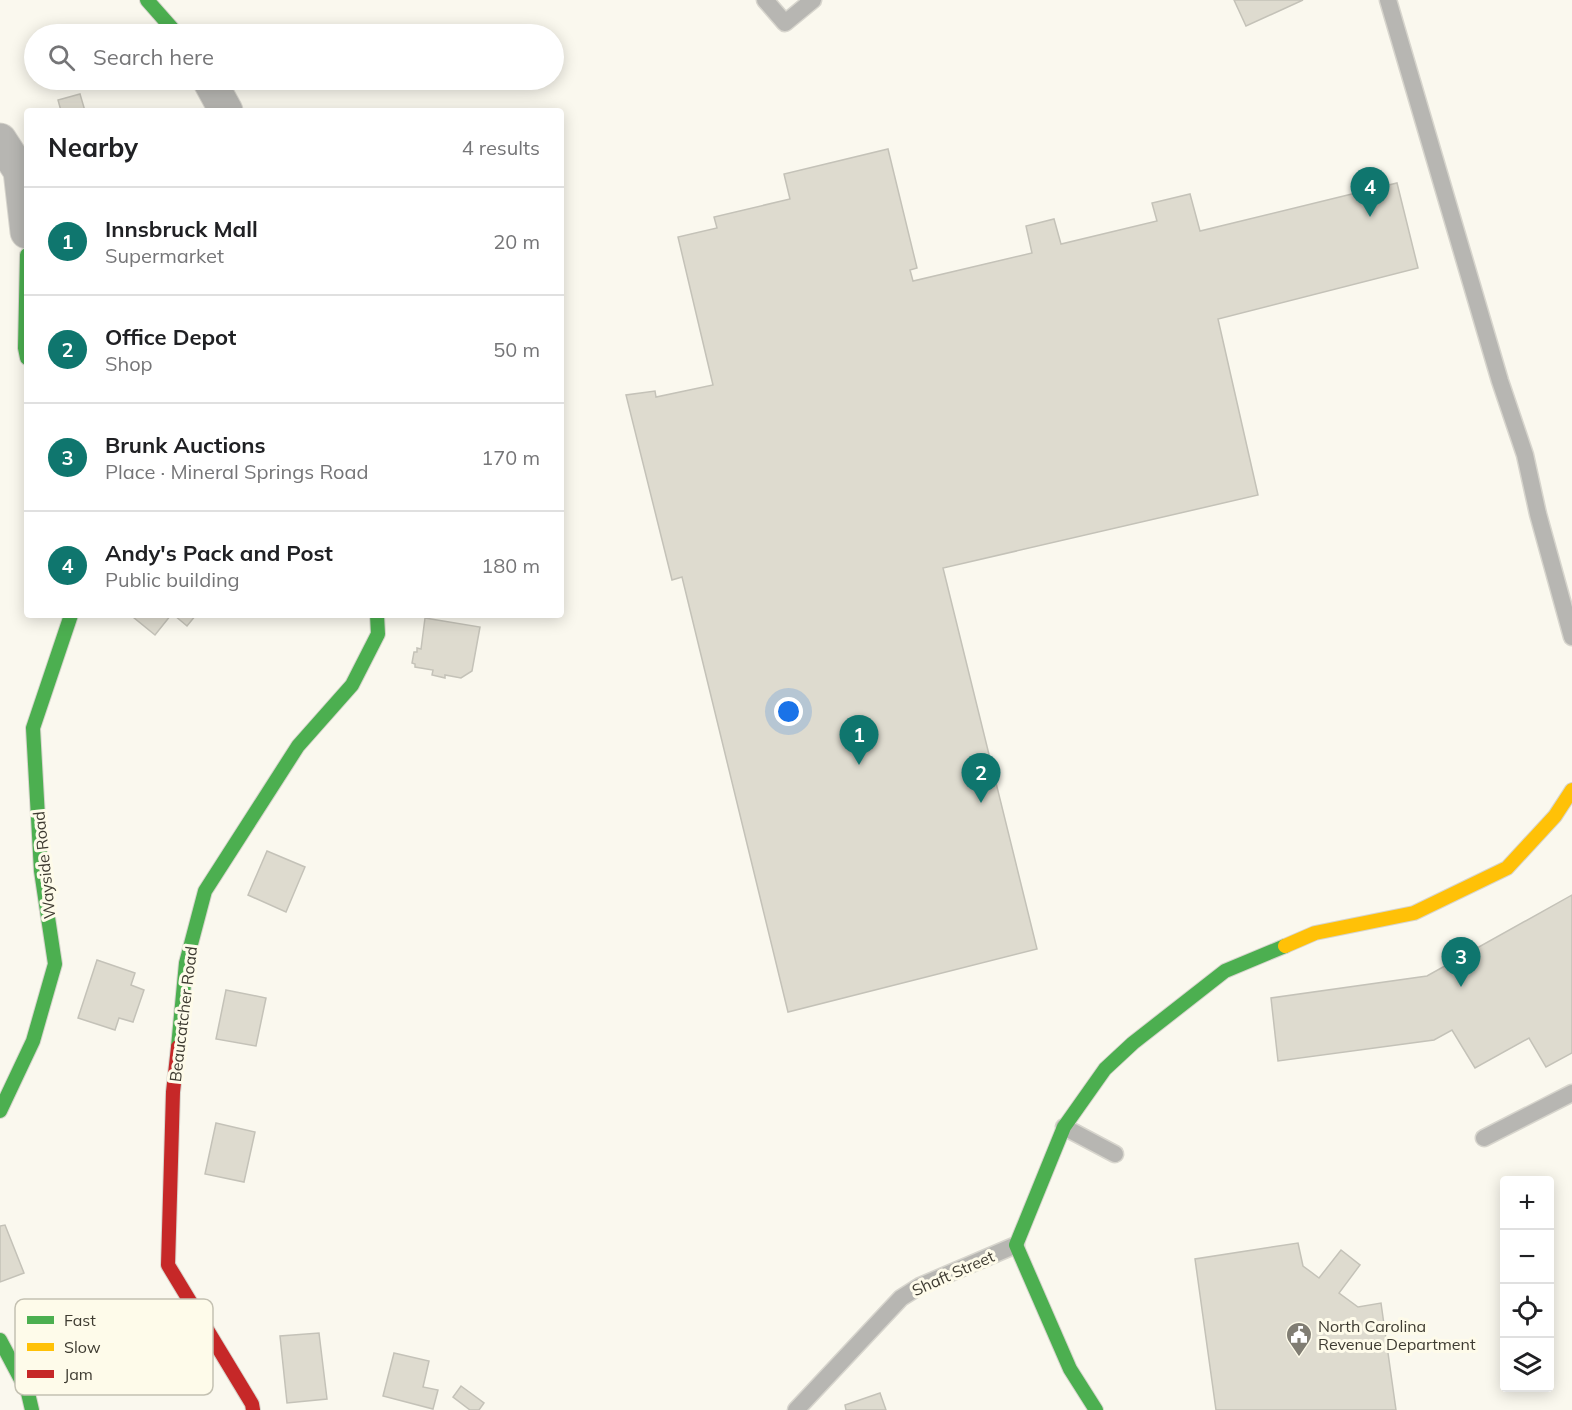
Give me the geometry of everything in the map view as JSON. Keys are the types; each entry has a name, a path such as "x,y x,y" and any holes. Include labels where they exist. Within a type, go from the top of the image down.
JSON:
{"street":[{"path":"147,0 168,24"},
{"path":"214,90 224,108"},
{"path":"0,140 20,171 24,206"},
{"name":"Wayside Road","path":"0,1112 33,1041 55,963 41,871 33,728 70,618"},
{"name":"Beaucatcher Road","path":"189,1299 168,1265 173,1092 186,963 205,891 298,746 352,686 378,634 377,618"},
{"path":"1096,1410 1070,1369 1016,1245 1064,1127 1105,1069 1133,1042 1225,971 1315,933 1414,913 1508,868 1555,816 1572,790"},
{"name":"Beaucatcher Road","path":"213,1339 252,1404 253,1410"},
{"path":"0,1340 15,1368"},
{"path":"28,1395 32,1410"}],"lane":[{"path":"765,0 785,23 813,0"},
{"path":"1388,0 1500,381 1525,455 1538,514 1572,637"},
{"path":"1484,1138 1572,1093"},
{"path":"1064,1127 1115,1154"},
{"name":"Shaft Street","path":"796,1410 901,1298 920,1286 1016,1245"}],"building":[{"path":"1234,0 1303,0 1246,26"},
{"path":"80,94 84,108 60,108 58,100"},
{"path":"888,149 917,268 910,270 913,281 1032,253 1026,226 1054,219 1061,244 1157,221 1152,203 1190,194 1200,231 1397,183 1418,268 1218,319 1258,495 943,568 1037,949 788,1012 682,577 672,580 626,395 655,391 656,397 713,385 678,237 717,228 714,217 790,199 784,174"},
{"path":"134,618 169,618 155,635"},
{"path":"178,618 194,618 187,626"},
{"path":"425,618 480,627 472,671 461,678 445,675 445,678 432,675 433,670 415,667 412,663 414,652 417,652 417,648 421,649"},
{"path":"267,851 305,867 286,912 248,895"},
{"path":"1572,895 1572,1053 1546,1067 1529,1038 1475,1068 1452,1030 1434,1040 1278,1061 1271,998 1427,976"},
{"path":"97,960 135,973 131,985 144,990 133,1022 119,1018 115,1030 78,1018"},
{"path":"226,990 266,998 256,1046 216,1039"},
{"path":"216,1123 255,1132 244,1182 205,1174"},
{"path":"5,1225 24,1273 0,1282 0,1226"},
{"name":"North Carolina Revenue Department","path":"1298,1243 1303,1266 1319,1278 1341,1250 1360,1265 1339,1293 1358,1307 1381,1303 1396,1410 1216,1410 1195,1259"},
{"path":"319,1333 327,1399 287,1403 280,1336"},
{"path":"394,1353 429,1361 423,1387 438,1390 433,1409 383,1396"},
{"path":"461,1386 484,1403 479,1410 470,1410 453,1397"},
{"path":"880,1393 886,1410 846,1410 845,1405"}],"traffic: fast":[{"path":"147,0 168,24"},
{"path":"0,1111 33,1041 55,964 41,871 33,728 70,618"},
{"path":"178,1047 186,963 205,891 298,746 352,685 378,634 377,618"},
{"path":"1096,1410 1070,1369 1016,1245 1064,1127 1105,1069 1133,1043 1225,971 1285,946"},
{"path":"0,1340 15,1368"},
{"path":"28,1395 32,1410"}],"traffic: slow":[{"path":"1285,946 1315,933 1414,913 1507,868 1555,816 1572,790"}],"traffic: jam":[{"path":"178,1047 173,1092 168,1265 189,1299"},
{"path":"213,1339 252,1404 253,1410"}],"place":[{"name":"Andy's Pack and Post","path":"1370,217"},
{"name":"Innsbruck Mall","path":"859,765"},
{"name":"Office Depot","path":"981,803"},
{"name":"Brunk Auctions","path":"1461,987"},
{"name":"North Carolina Revenue Department","path":"1299,1358"}]}
